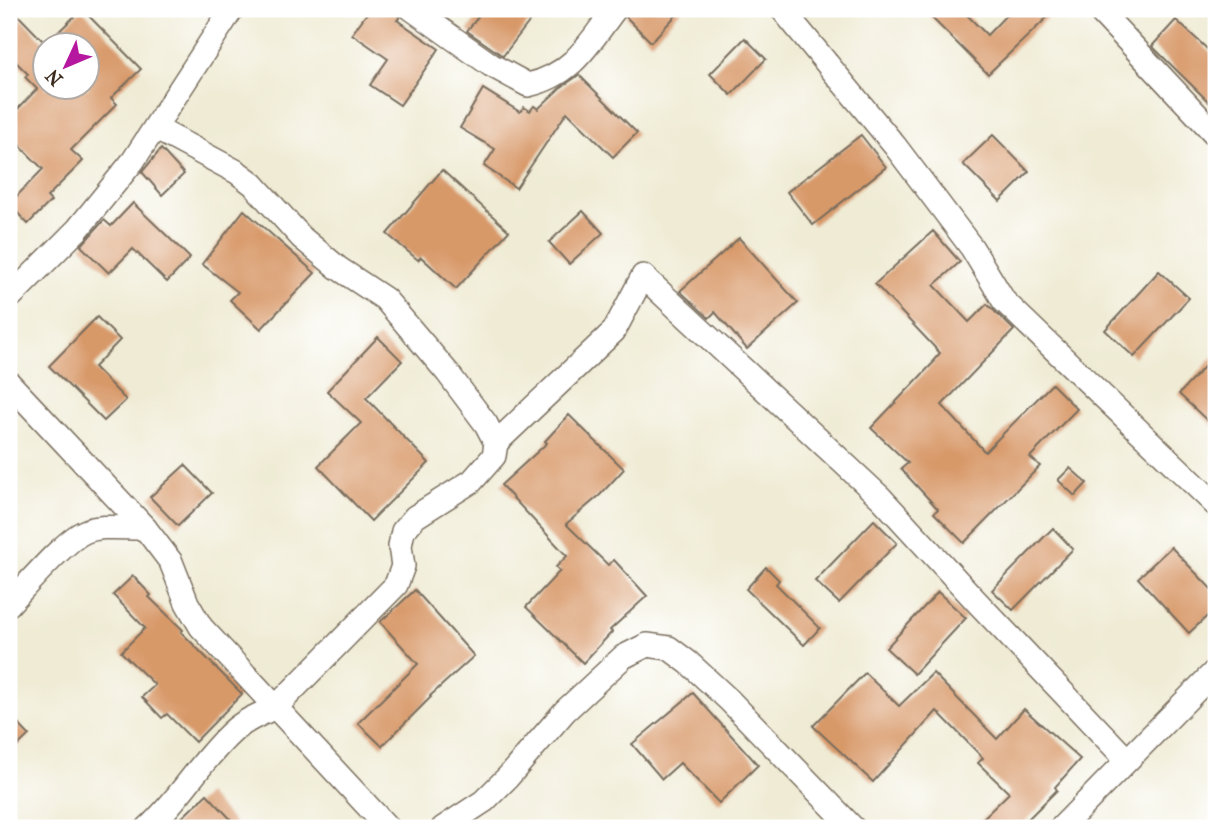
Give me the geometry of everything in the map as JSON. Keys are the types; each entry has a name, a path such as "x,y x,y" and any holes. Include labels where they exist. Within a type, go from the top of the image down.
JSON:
{"street":[{"path":"9,298 77,230 134,161 232,9"},
{"path":"412,9 491,65 528,85 548,80 572,65 615,9"},
{"path":"782,9 895,146 972,248 1004,301 1216,505"},
{"path":"1097,9 1216,135"},
{"path":"148,828 167,811 234,730 253,717 276,707 396,585 403,566 400,546 402,531 415,517 472,481 494,456 496,443 486,424 447,372 385,299 338,268 311,245 253,184 237,172 155,128"},
{"path":"496,443 614,331 643,276 881,498 1126,759"},
{"path":"9,383 145,528 171,562 187,603 201,627 388,828"},
{"path":"9,604 59,552 83,532 96,529 145,528"},
{"path":"443,828 484,801 509,777 565,711 624,657 647,645 669,648 689,663 729,700 853,828"},
{"path":"1061,828 1216,670"}],"building":[{"path":"9,9 34,32 32,32 32,84 25,77 28,74 9,55"},
{"path":"82,9 141,69 111,98 117,104 71,150 83,161 47,197 51,201 28,224 9,204 43,169 9,135 9,118 32,94 32,102 102,102 102,32 58,32"},
{"path":"370,9 389,9 400,17 397,20 439,49 400,105 370,85 388,59 352,34"},
{"path":"484,9 539,9 503,56 467,31"},
{"path":"629,9 682,9 651,42 626,17"},
{"path":"923,9 961,9 987,35 1012,9 1056,9 988,74"},
{"path":"1176,20 1216,57 1216,109 1152,46"},
{"path":"745,38 766,59 731,95 710,74"},
{"path":"579,75 637,133 613,157 567,112 516,188 484,166 495,149 460,128 483,89 520,112 524,107 530,111 534,106 538,109 560,88"},
{"path":"861,135 886,167 813,225 787,192"},
{"path":"993,135 1029,172 1000,201 963,164"},
{"path":"161,149 184,174 162,195 142,172"},
{"path":"442,170 509,231 456,289 421,257 418,260 387,234"},
{"path":"133,203 190,258 167,282 133,249 109,273 81,246 104,220 111,226"},
{"path":"244,210 315,273 261,329 230,300 238,292 202,264"},
{"path":"583,211 603,233 569,264 549,242"},
{"path":"933,231 960,262 934,285 969,322 987,304 1014,330 942,405 985,452 1052,384 1077,409 1030,457 1040,466 964,543 934,513 938,509 901,469 908,463 871,428 940,353 875,284"},
{"path":"739,238 798,303 747,349 715,312 709,318 680,291"},
{"path":"1159,271 1189,298 1134,357 1105,330"},
{"path":"97,317 120,340 94,367 126,400 104,421 49,366"},
{"path":"378,337 402,361 366,398 429,463 371,521 318,466 361,423 327,391"},
{"path":"1216,354 1216,429 1179,394"},
{"path":"569,415 624,469 600,495 566,524 608,565 614,560 647,596 610,630 612,632 583,663 526,607 560,571 556,567 567,556 501,485 547,443 545,441"},
{"path":"185,465 212,493 178,526 150,497"},
{"path":"1070,468 1087,483 1075,496 1058,480"},
{"path":"874,520 897,543 839,603 815,581"},
{"path":"1053,528 1073,549 1013,610 992,590"},
{"path":"1171,547 1216,594 1216,608 1189,633 1138,578"},
{"path":"766,567 779,580 776,584 820,628 804,645 746,589"},
{"path":"133,576 151,595 149,597 183,630 181,632 242,694 195,742 167,714 162,718 142,697 155,685 121,652 145,628 113,595"},
{"path":"415,590 474,656 430,696 382,746 358,723 418,664 380,622"},
{"path":"938,592 966,618 914,674 886,648"},
{"path":"865,673 899,706 933,673 997,739 1024,709 1080,759 1055,787 1057,790 1019,828 973,828 1009,793 978,763 983,758 937,711 873,782 813,726"},
{"path":"693,693 758,765 719,803 680,763 662,779 632,744"},
{"path":"9,714 29,735 9,754"},
{"path":"207,794 239,828 171,828"}]}
